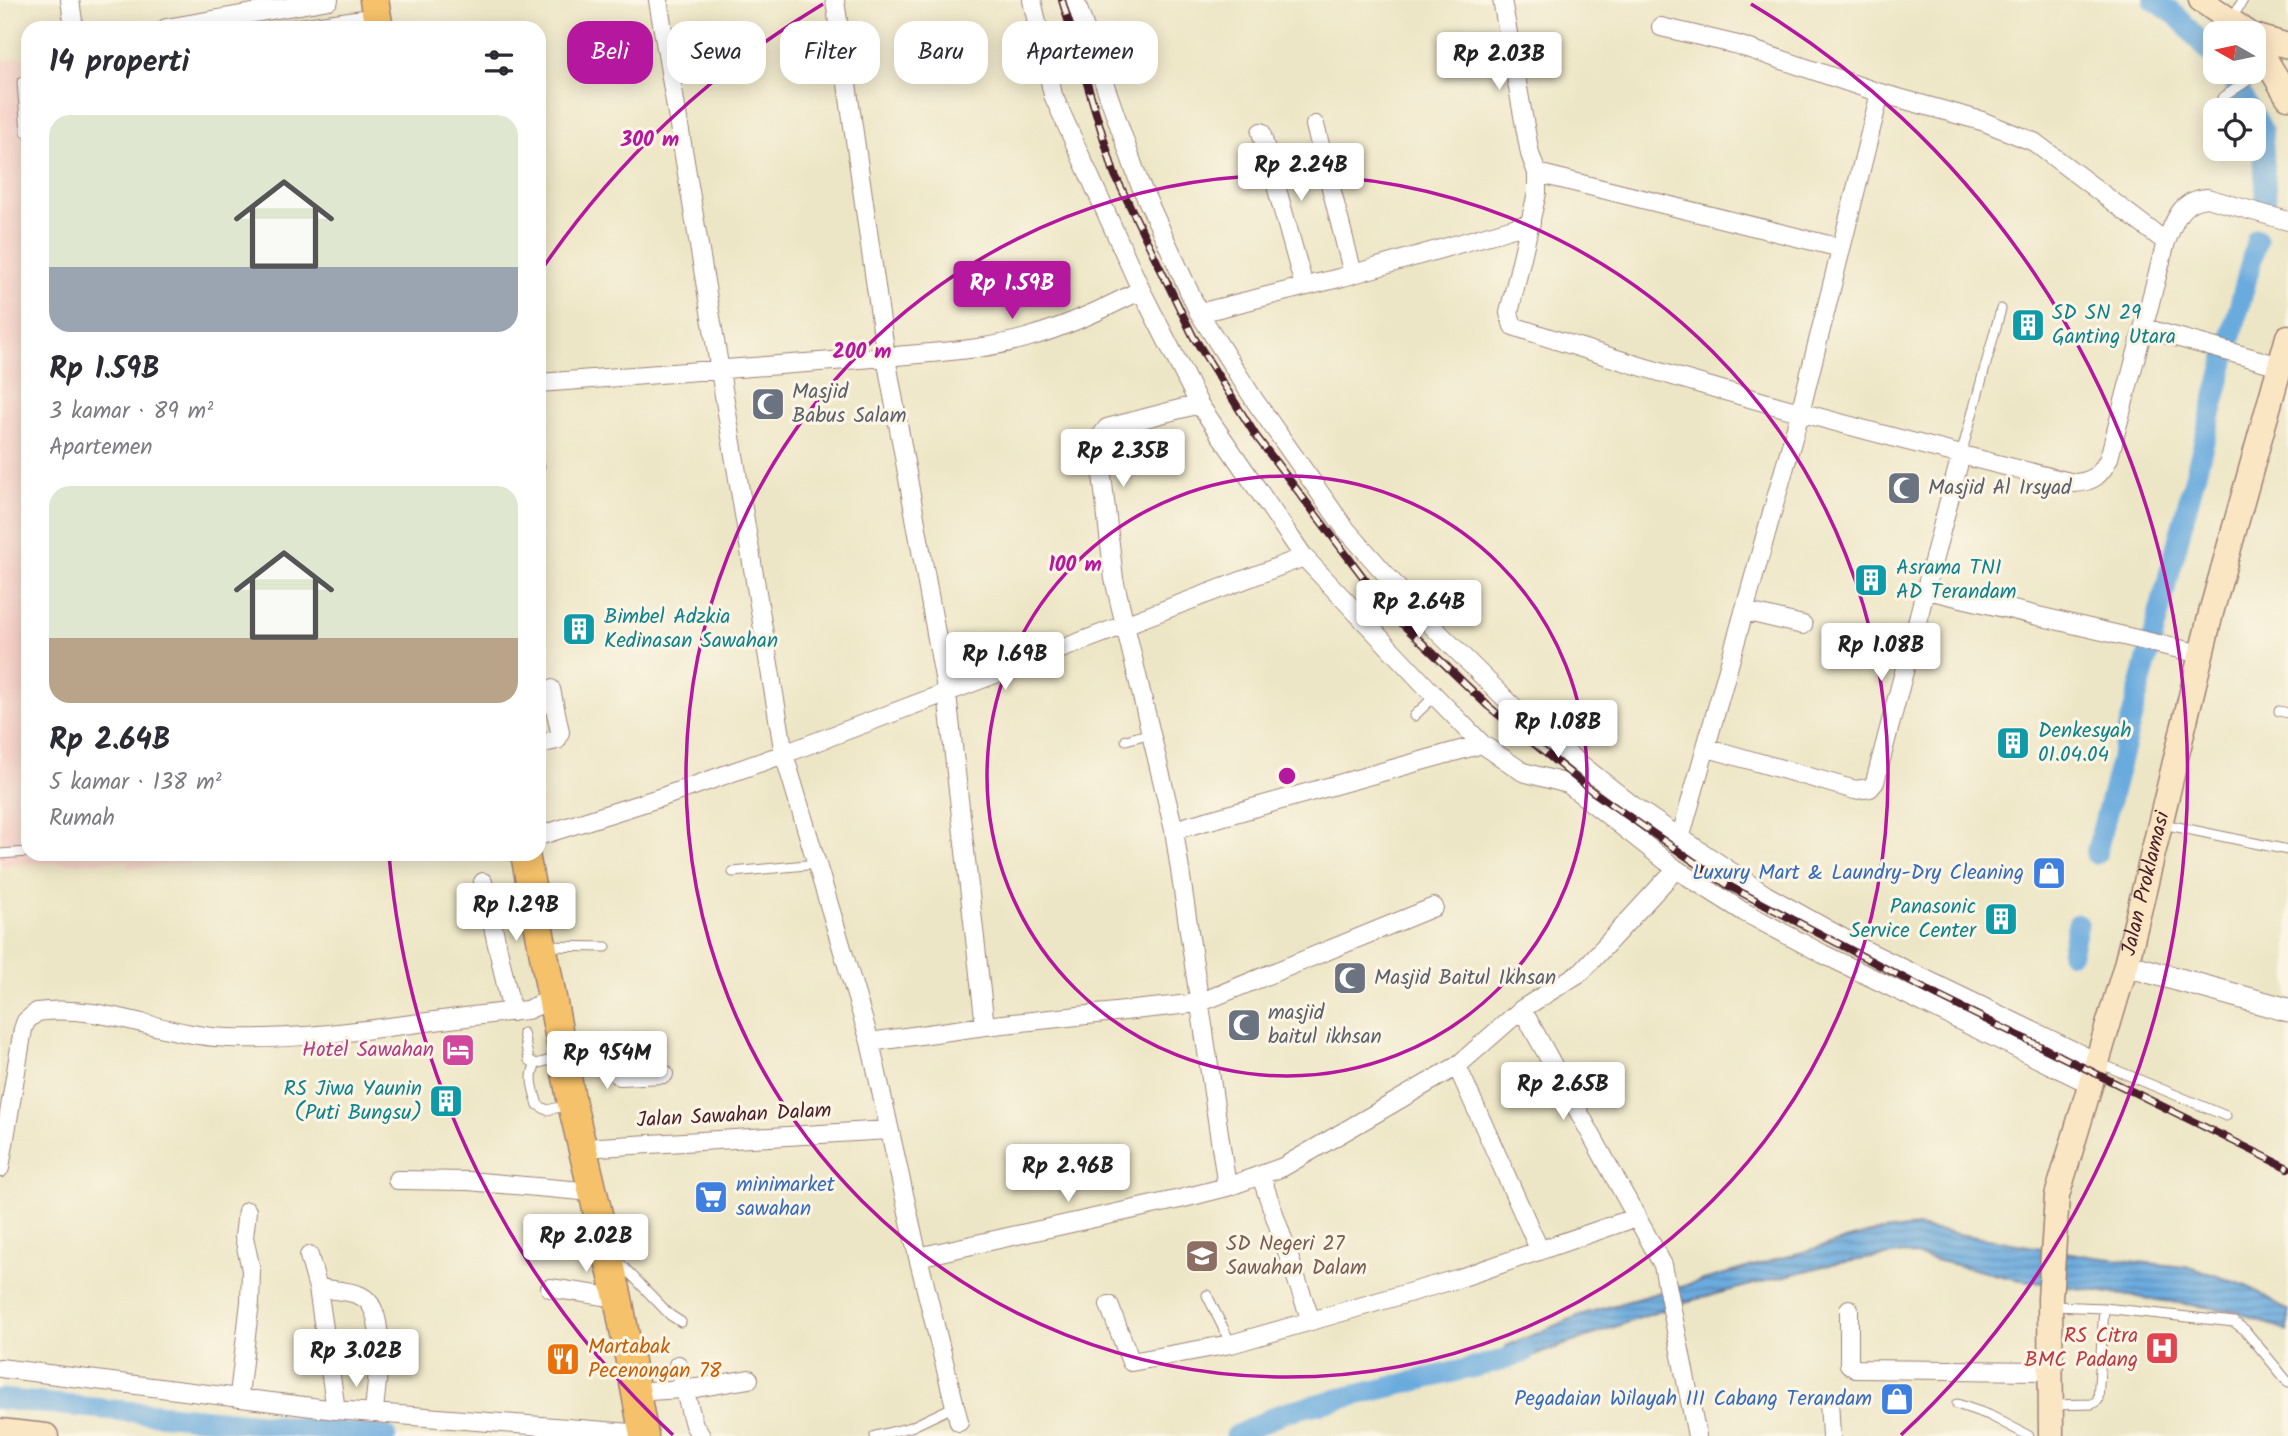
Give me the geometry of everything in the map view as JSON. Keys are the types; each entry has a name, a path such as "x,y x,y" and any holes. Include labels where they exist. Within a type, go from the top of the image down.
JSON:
{"main road":[{"path":"2201,0 2240,18"},
{"path":"2266,40 2288,46"},
{"path":"2266,74 2288,97"},
{"name":"Jalan Proklamasi","path":"2051,1436 2050,1302 2053,1221 2057,1196 2126,965 2201,654 2288,337"},
{"path":"526,861 552,999 553,1056 572,1104 583,1148 618,1298 644,1435"},
{"path":"0,1431 46,1436"}],"street":[{"path":"70,0 73,21"},
{"path":"207,21 329,0"},
{"path":"658,0 784,754 870,1042 888,1130 957,1414"},
{"path":"835,0 886,357 947,694 985,1026"},
{"path":"1032,0 1053,95 1141,290 1199,404 1304,557 1482,744 1523,772 1569,784 1676,869 1744,912 1823,954 2093,1073"},
{"path":"1075,0 1139,182 1199,313 1255,401 1373,563 1426,620 1535,728 1680,839 1818,925 2059,1043 2093,1073"},
{"path":"1502,0 1530,154 1537,173 1531,223 1509,313 1513,327 1800,413 2074,483 2087,482 2095,478 2109,458 2166,242 2183,206 2195,199 2207,198 2287,221"},
{"path":"1661,27 1738,45 1880,93 1982,121 2034,142 2166,242"},
{"path":"1680,839 1708,748 1800,413 1880,93"},
{"path":"1315,125 1353,274"},
{"path":"1261,132 1304,286"},
{"path":"1537,173 1841,247"},
{"path":"1199,313 1353,274 1531,223"},
{"path":"546,382 886,357 988,346 1026,338 1100,311 1141,290"},
{"path":"2144,328 2280,366"},
{"path":"1199,404 1107,428 1098,439 1114,579 1174,830 1227,1187"},
{"path":"1708,748 1855,790 1870,788 1875,782 1961,455"},
{"path":"546,834 784,754 1304,557"},
{"path":"1927,590 2201,654"},
{"path":"1744,611 1803,625"},
{"path":"546,743 553,742 560,732 551,689"},
{"path":"1174,830 1482,744"},
{"path":"918,1257 1227,1187 1283,1167 1457,1066 1522,1009 1581,972 1676,869"},
{"path":"483,882 512,1012"},
{"path":"870,1042 985,1026 1199,1003 1434,907"},
{"path":"2126,965 2288,1010"},
{"path":"0,1168 23,1029 26,1021 37,1012 98,1015 225,1038 284,1038 512,1012 534,1008 552,999"},
{"path":"1522,1009 1666,1271 1697,1436"},
{"path":"553,1056 593,1045 601,1048 612,1070 620,1076 664,1074"},
{"path":"1457,1066 1540,1251"},
{"name":"Jalan Sawahan Dalam","path":"583,1148 888,1130"},
{"path":"1261,1176 1311,1321"},
{"path":"397,1180 468,1181 593,1192"},
{"path":"239,1395 250,1302 251,1270 244,1237 247,1212"},
{"path":"1109,1305 1131,1362 1231,1344 1540,1251 1637,1217"},
{"path":"309,1256 317,1288 335,1410"},
{"path":"317,1288 359,1295 371,1303 377,1313 379,1328 374,1411"},
{"path":"550,1288 618,1298"},
{"path":"1849,1309 1849,1364 1856,1369 2050,1371"},
{"path":"678,1365 694,1425 701,1436"},
{"path":"0,1368 239,1395 335,1410 374,1411 644,1435"},
{"path":"634,1392 684,1389 749,1379"},
{"path":"1829,1400 1831,1436"}],"lane":[{"path":"337,21 378,8"},
{"path":"2222,98 2243,84"},
{"path":"1961,455 2001,309"},
{"path":"1415,716 1435,696"},
{"path":"1126,740 1152,733"},
{"path":"2161,824 2288,850"},
{"path":"0,854 21,852"},
{"path":"733,872 817,864"},
{"path":"542,946 606,947"},
{"path":"523,1033 529,1060 553,1056"},
{"path":"2093,1073 2226,1116"},
{"path":"607,1253 681,1322"},
{"path":"1207,1295 1231,1344"},
{"path":"2050,1302 2234,1322 2245,1330 2288,1382"},
{"path":"2049,1405 2092,1404 2098,1400 2104,1308"},
{"path":"1957,1404 1989,1415 2029,1436"},
{"path":"875,1436 957,1414"}],"shaded area":[{"path":"21,57 21,861 127,861 0,865 0,61"},
{"path":"127,861 230,861 128,868"}],"water":[{"path":"1917,1227 2094,1257 2193,1268 2247,1286 2288,1310 2288,1332 2239,1312 2015,1279 1906,1253 1832,1264 1685,1302 1519,1361 1500,1361 1506,1346 1583,1314 1874,1232"}],"waterway":[{"path":"2154,0 2177,16 2203,45"},
{"path":"2235,84 2243,98"},
{"path":"2264,161 2266,198"},
{"path":"2096,854 2257,239"},
{"path":"2071,953 2078,924"},
{"path":"1236,1436 1284,1412 1500,1361 1525,1352"},
{"path":"0,1399 386,1436"}],"railway":[{"path":"1062,0 1114,173 1193,336 1256,436 1389,611 1488,706 1592,791 1729,886 1938,996 2288,1168"}],"place":[{"name":"SD SN 29 Ganting Utara","path":"2028,325"},
{"name":"Masjid Babus Salam","path":"768,404"},
{"name":"Masjid Al Irsyad","path":"1904,488"},
{"name":"Asrama TNI AD Terandam","path":"1871,580"},
{"name":"Bimbel Adzkia Kedinasan Sawahan","path":"579,629"},
{"name":"Denkesyah 01.04.04","path":"2013,743"},
{"name":"Luxury Mart & Laundry-Dry Cleaning","path":"2049,873"},
{"name":"Panasonic Service Center","path":"2001,919"},
{"name":"Masjid Baitul Ikhsan","path":"1350,978"},
{"name":"masjid baitul ikhsan","path":"1244,1025"},
{"name":"Hotel Sawahan","path":"458,1050"},
{"name":"RS Jiwa Yaunin (Puti Bungsu)","path":"446,1101"},
{"name":"minimarket sawahan","path":"711,1197"},
{"name":"SD Negeri 27 Sawahan Dalam","path":"1202,1256"},
{"name":"RS Citra BMC Padang","path":"2162,1348"},
{"name":"Martabak Pecenongan 78","path":"563,1359"},
{"name":"Pegadaian Wilayah III Cabang Terandam","path":"1897,1399"}]}
